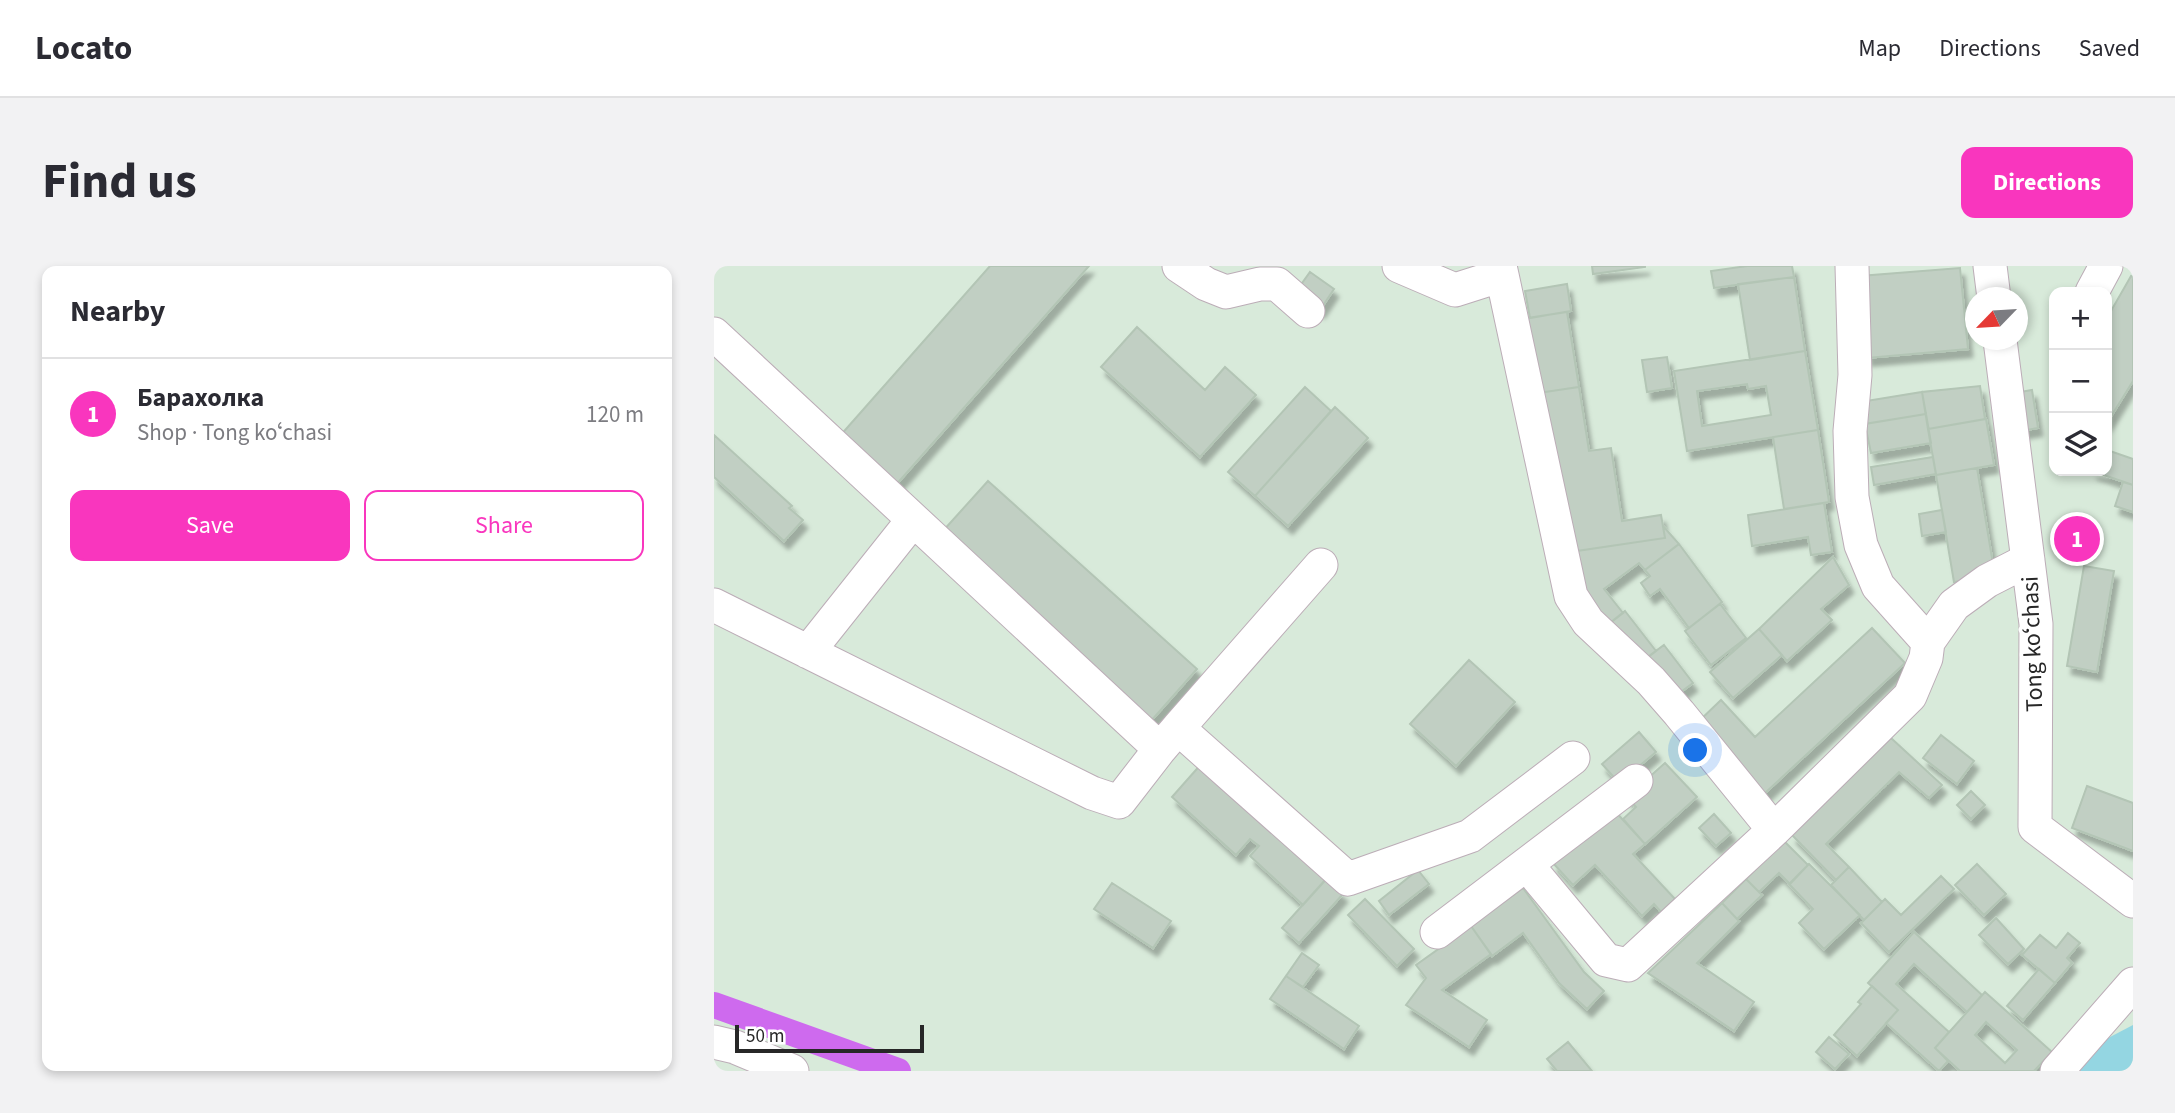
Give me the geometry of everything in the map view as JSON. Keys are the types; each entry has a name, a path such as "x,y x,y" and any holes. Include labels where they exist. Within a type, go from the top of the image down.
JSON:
{"street":[{"path":"1179,266 1206,284 1226,292 1260,284 1277,284 1308,311"},
{"path":"1399,266 1455,290 1501,271 1572,596 1588,622 1651,681 1774,830"},
{"path":"1852,266 1855,375 1850,431 1852,497 1861,545 1878,586 1928,642"},
{"path":"1990,266 1993,287"},
{"path":"2095,287 2106,266"},
{"path":"714,334 914,520 1169,738 1349,879 1471,836 1573,758"},
{"name":"Tong koʻchasi","path":"2001,350 2036,624 2035,827 2133,901"},
{"path":"808,652 914,520"},
{"path":"1528,865 1606,960 1628,965 1774,830 1910,696 1926,658 1928,642 1954,605 1987,581 2028,559"},
{"path":"714,604 1091,793 1119,802 1169,738 1321,565"},
{"path":"1437,932 1636,781"},
{"path":"2057,1071 2133,984"},
{"path":"714,1042 734,1047 792,1071"}],"shaded area":[{"path":"2133,1025 2133,1071 2068,1071 2089,1048"}],"building":[{"path":"990,266 1089,266 895,486 839,437"},
{"path":"1592,266 1645,266 1645,267 1593,274"},
{"path":"1747,266 1792,266 1794,277 1714,288 1711,271"},
{"path":"1960,268 1965,349 1867,358 1860,276"},
{"path":"1310,272 1334,289 1320,310 1295,293"},
{"path":"2131,276 2133,277 2133,381 2112,415 2112,350 2112,309"},
{"path":"1794,277 1805,351 1750,360 1738,284"},
{"path":"1567,284 1571,311 1530,318 1525,291"},
{"path":"1567,312 1579,387 1538,393 1527,318"},
{"path":"1137,327 1205,390 1225,367 1256,395 1200,457 1101,367"},
{"path":"1805,351 1818,430 1687,451 1674,371","holes":["1747,384 1748,389 1766,386 1771,415 1702,426 1697,391"]},
{"path":"1667,357 1672,388 1647,392 1642,360"},
{"path":"1980,386 1985,419 1928,429 1922,392"},
{"path":"1305,387 1331,411 1255,496 1228,472"},
{"path":"1579,387 1589,451 1611,448 1622,521 1661,515 1665,538 1563,553 1538,393"},
{"path":"2032,390 2038,428 2014,432 2009,394"},
{"path":"1922,392 1926,414 1864,424 1860,402"},
{"path":"1335,407 1368,438 1288,526 1255,496"},
{"path":"1926,414 1931,443 1871,453 1865,424"},
{"path":"1986,419 1994,465 1936,475 1928,429"},
{"path":"1818,430 1829,502 1784,509 1773,437"},
{"path":"714,435 792,506 789,508 803,520 784,541 714,477"},
{"path":"2112,452 2133,459 2133,485 2107,476 2112,476"},
{"path":"1933,457 1936,474 1874,485 1871,467"},
{"path":"1977,468 1995,576 1954,582 1936,475"},
{"path":"988,481 1197,669 1151,721 942,532"},
{"path":"2123,482 2133,485 2133,512 2115,506"},
{"path":"1824,503 1832,552 1811,555 1808,537 1752,546 1748,515"},
{"path":"1942,510 1946,532 1922,536 1919,514"},
{"path":"1663,526 1679,544 1645,570 1639,563 1604,589 1623,613 1605,627 1563,553 1665,538"},
{"path":"1679,544 1722,602 1689,628 1660,589 1650,596 1641,583 1650,576 1645,570"},
{"path":"1833,557 1849,585 1821,609 1832,620 1787,661 1759,629"},
{"path":"2084,566 2114,571 2097,672 2067,666"},
{"path":"1720,604 1746,638 1711,665 1685,631"},
{"path":"1625,611 1656,651 1635,667 1605,627"},
{"path":"1872,628 1905,663 1764,794 1698,722 1721,700 1755,737"},
{"path":"1759,629 1782,655 1733,698 1710,672"},
{"path":"1664,645 1693,683 1670,700 1641,662"},
{"path":"1469,660 1515,702 1456,766 1410,724"},
{"path":"1639,732 1656,752 1619,783 1602,764"},
{"path":"1941,735 1974,761 1957,784 1923,758"},
{"path":"1891,738 1942,785 1929,798 1899,772 1826,844 1849,867 1836,880 1792,835"},
{"path":"1203,762 1330,875 1303,905 1250,856 1259,846 1250,839 1236,855 1172,797"},
{"path":"1665,763 1697,797 1645,844 1623,819 1636,807 1627,797"},
{"path":"2087,786 2133,803 2133,851 2072,828"},
{"path":"1971,791 1985,805 1971,819 1957,805"},
{"path":"1613,809 1645,844 1633,854 1675,899 1661,912 1654,904 1642,916 1595,865 1573,885 1553,863"},
{"path":"1714,814 1731,833 1716,846 1699,828"},
{"path":"1784,841 1808,865 1790,884 1779,873 1759,892 1746,879"},
{"path":"1809,864 1860,915 1824,949 1799,923 1813,909 1789,884"},
{"path":"1977,864 2006,894 1984,915 1955,885"},
{"path":"1849,867 1882,902 1864,920 1831,885"},
{"path":"1418,870 1429,884 1389,915 1379,901"},
{"path":"1941,876 1954,889 1889,952 1861,923 1885,899 1901,915"},
{"path":"1326,879 1343,894 1299,943 1282,928"},
{"path":"1746,879 1762,895 1737,919 1722,903"},
{"path":"1112,883 1171,921 1153,948 1094,909"},
{"path":"1523,888 1584,972 1604,991 1587,1009 1559,983 1523,933 1492,956 1471,926"},
{"path":"1365,899 1414,949 1397,966 1348,915"},
{"path":"1722,903 1739,921 1697,963 1754,1002 1734,1031 1648,973"},
{"path":"1996,918 2024,949 2008,964 1979,935"},
{"path":"1471,926 1491,954 1442,990 1487,1020 1469,1047 1406,1005 1426,978 1416,965"},
{"path":"1914,932 1982,995 1967,1012 1914,964 1896,984 1949,1032 1935,1048 1948,1061 1939,1071 1886,1023 1898,1010 1868,983"},
{"path":"2068,933 2080,943 2067,958 2072,963 2055,983 2022,955 2040,935 2056,948"},
{"path":"1302,953 1319,965 1303,987 1286,976"},
{"path":"2039,969 2055,983 2023,1020 2007,1006"},
{"path":"1286,976 1359,1026 1344,1049 1270,999"},
{"path":"1872,986 1898,1010 1857,1056 1834,1035 1861,1004 1858,1002"},
{"path":"1985,992 2052,1052 2034,1071 1960,1071 1935,1048","holes":["1986,1022 2017,1050 2005,1063 1975,1035"]},
{"path":"1829,1037 1849,1054 1835,1069 1816,1052"},
{"path":"1568,1042 1592,1071 1557,1071 1547,1059"}],"waterway":[{"path":"714,1005 898,1071"}],"place":[{"name":"Барахолка","path":"2077,539"}]}
